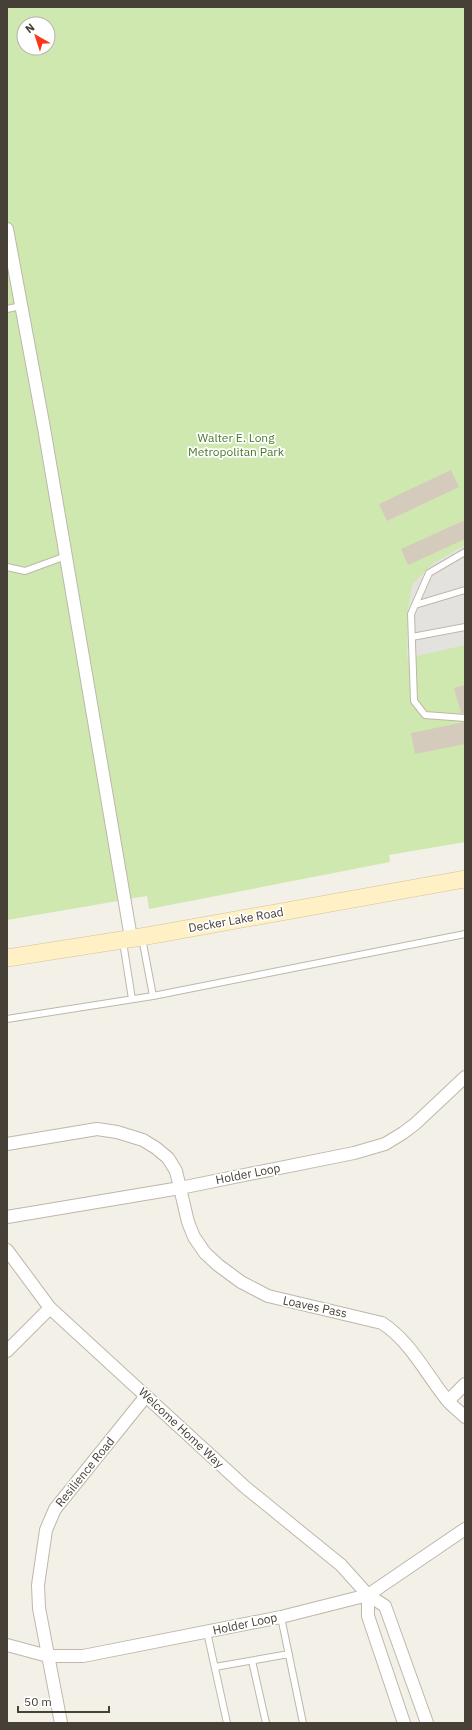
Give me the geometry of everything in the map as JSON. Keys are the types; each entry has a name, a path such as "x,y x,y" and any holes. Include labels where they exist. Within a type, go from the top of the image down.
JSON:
{"main road":[{"name":"Decker Lake Road","path":"7,958 132,938 465,879"}],"street":[{"path":"7,229 66,556 132,938"},
{"name":"Holder Loop","path":"7,1217 180,1188 386,1144 404,1134 465,1076"},
{"name":"Loaves Pass","path":"7,1144 97,1129 117,1132 142,1140 156,1148 168,1158 176,1171 188,1222 194,1237 204,1253 241,1282 268,1296 382,1323 392,1329 417,1356 448,1401 465,1417"},
{"name":"Welcome Home Way","path":"7,1250 50,1308 245,1487 341,1565 368,1595 385,1606 427,1723"},
{"path":"7,1351 50,1308"},
{"path":"448,1401 465,1384"},
{"name":"Resilience Road","path":"61,1723 39,1608 38,1585 46,1530 55,1508 146,1396"},
{"name":"Holder Loop","path":"7,1645 48,1656 83,1656 207,1632 368,1595 465,1529"},
{"path":"368,1595 368,1616 404,1723"},
{"path":"376,1640 395,1633"}],"lane":[{"path":"7,309 21,306"},
{"path":"465,552 429,573 411,614 414,701 425,714 465,718"},
{"path":"7,567 25,571 66,556"},
{"path":"415,605 465,590"},
{"path":"412,637 465,627"},
{"path":"7,1019 152,996 465,934"},
{"path":"132,938 152,996"},
{"path":"132,938 132,999"},
{"path":"281,1616 303,1723"},
{"path":"207,1632 227,1723"},
{"path":"215,1667 289,1654"},
{"path":"252,1661 266,1723"}],"green space":[{"name":"Walter E. Long Metropolitan Park","path":"7,7 465,7 465,842 389,855 390,862 149,909 147,896 7,920"}],"shaded area":[{"path":"465,545 465,645 407,658 408,610 412,585 432,564"}],"building":[{"path":"451,470 459,487 387,521 379,504"},
{"path":"465,520 465,539 408,565 401,549"},
{"path":"465,685 465,713 461,713 454,688"},
{"path":"465,722 465,744 415,754 411,733"}]}
